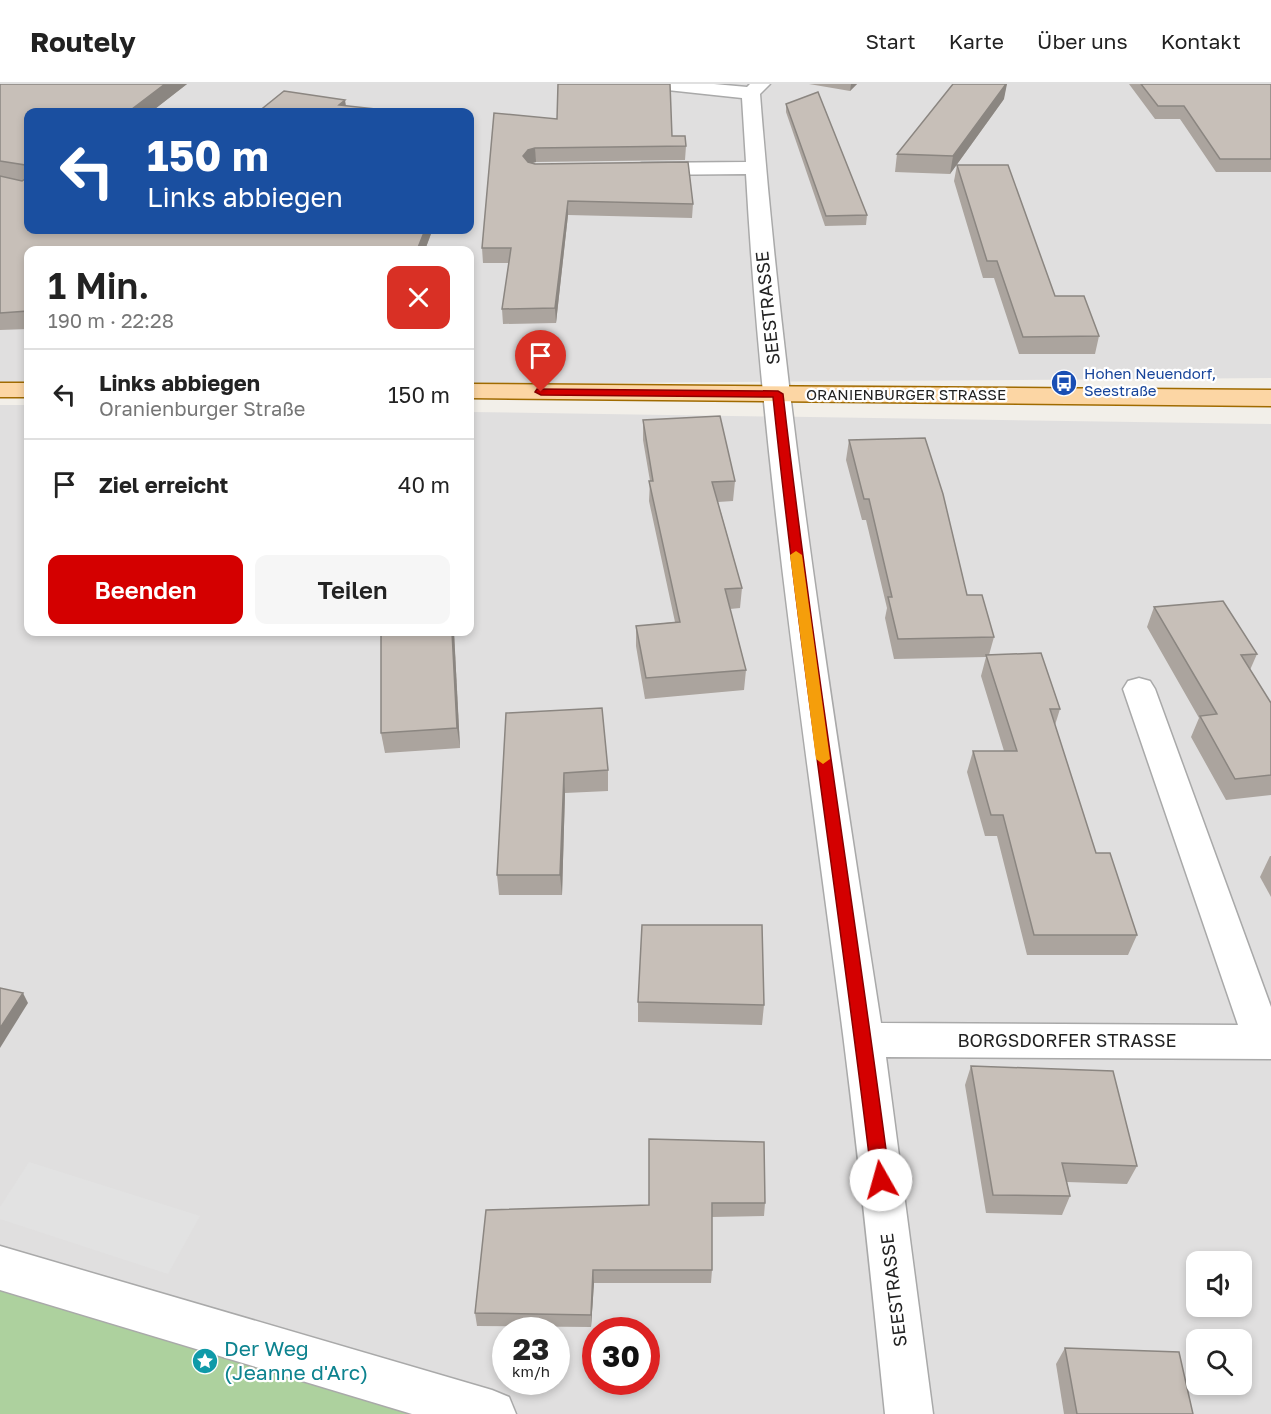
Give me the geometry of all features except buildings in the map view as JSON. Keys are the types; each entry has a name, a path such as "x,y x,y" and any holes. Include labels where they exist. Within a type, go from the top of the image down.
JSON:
{"main road":[{"path":"0,390 24,390"},
{"name":"ORANIENBURGER STRASSE","path":"474,391 1271,398"}],"street":[{"name":"SEESTRASSE","path":"658,84 756,89 755,168 789,500 864,1040 909,1414"},
{"path":"628,169 755,168"},
{"path":"1139,689 1267,1042"},
{"name":"BORGSDORFER STRASSE","path":"864,1040 1267,1042"},
{"path":"0,1268 492,1414"}],"shaded area":[{"path":"0,84 1271,84 1271,378 474,384 474,246 24,246 24,388 0,389"},
{"path":"0,405 24,405 24,636 474,636 474,412 1271,424 1271,1414 473,1414 0,1260"},
{"path":"29,1162 200,1216 168,1274 0,1219 0,1207"}],"green space":[{"path":"0,1289 433,1414 0,1414"}],"slow traffic":[{"path":"796,555 823,759"}],"place":[{"name":"Hohen Neuendorf, Seestraße","path":"1064,383"},
{"name":"Der Weg (Jeanne d'Arc)","path":"205,1361"}],"route":[{"path":"541,392 778,394 789,500 864,1040 881,1180"}]}
